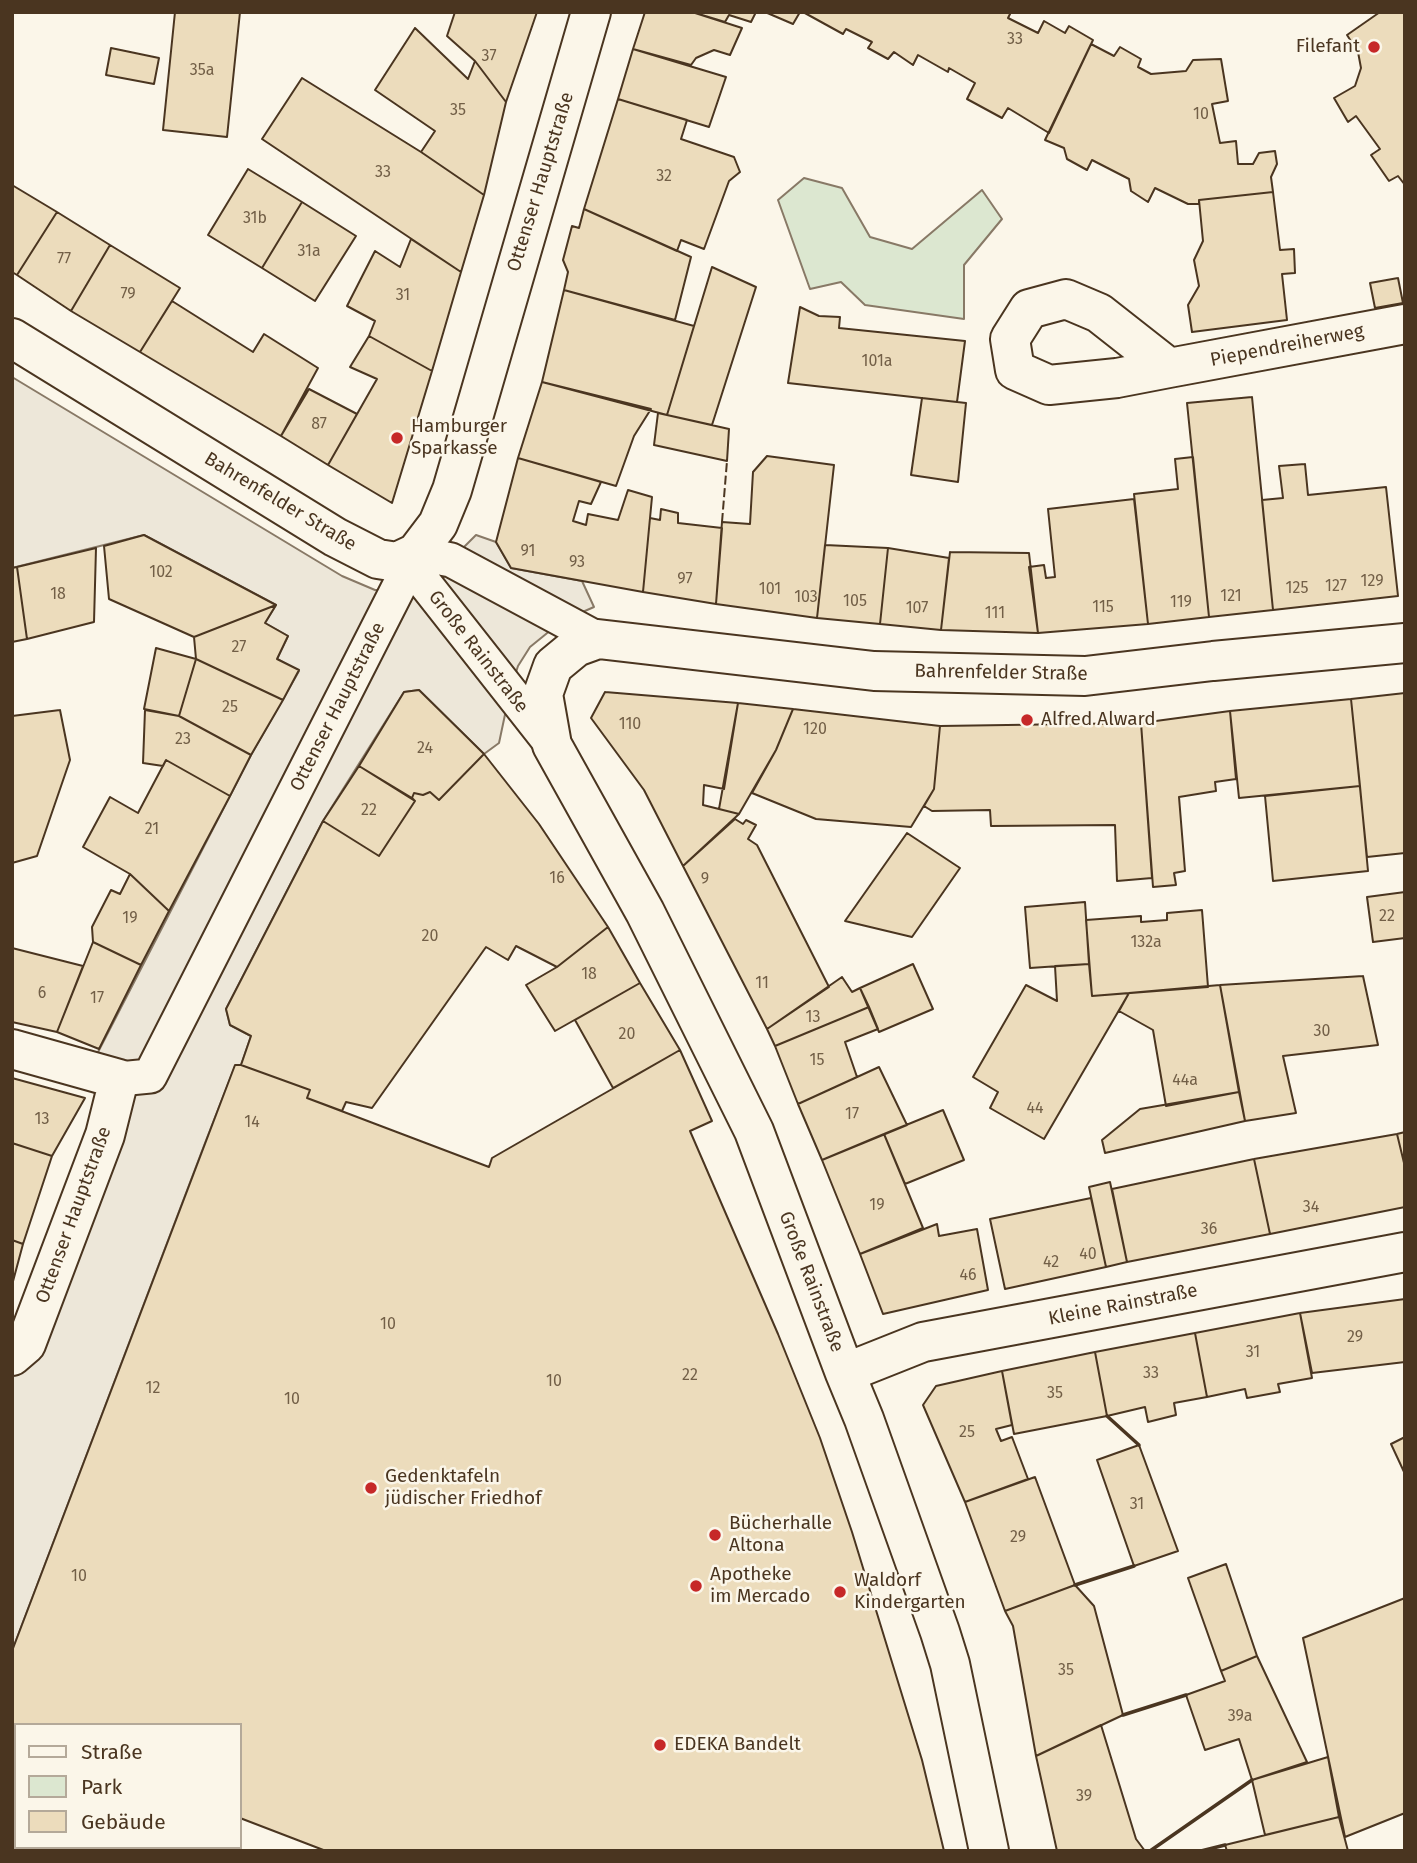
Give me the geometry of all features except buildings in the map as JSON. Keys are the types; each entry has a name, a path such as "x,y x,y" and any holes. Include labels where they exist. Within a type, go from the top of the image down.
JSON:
{"street":[{"name":"Ottenser Hauptstraße","path":"12,1356 26,1344 105,1135 119,1080 150,1076 416,553 438,524 452,490 592,12"},
{"name":"Piependreiherweg","path":"1169,368 1405,324"},
{"name":"Bahrenfelder Straße","path":"12,338 335,537 378,558 397,562 416,553 451,560 598,639 874,671 1085,676 1405,643"},
{"name":"Große Rainstraße","path":"416,553 423,581 552,746 645,912 754,1131 864,1419 940,1632 950,1664 989,1851"},
{"name":"Große Rainstraße","path":"552,746 543,694 553,666 576,647 598,639"},
{"path":"12,1049 119,1080"},
{"name":"Kleine Rainstraße","path":"845,1373 923,1342 1405,1252"}],"green space":[{"path":"804,178 842,188 870,237 912,249 982,190 1002,219 964,265 964,319 865,305 841,282 810,289 778,200"}],"shaded area":[{"path":"12,377 342,576 375,590 397,590 451,560 476,535 496,542 511,568 582,581 594,607 562,621 530,647 518,666 499,743 484,754 419,690 404,692 323,821 226,1009 230,1025 251,1036 241,1065 235,1066 205,1143 12,1651 12,1356 105,1135 95,1058 251,755 299,671 277,659 288,636 265,623 276,605 144,535 12,568"}],"fence":[{"path":"722,522 727,461"}],"wall":[{"path":"1107,1416 1139,1445"},
{"path":"1075,1585 1134,1566"},
{"path":"1123,1715 1186,1695"},
{"path":"1150,1851 1252,1780"},
{"path":"1201,1851 1225,1845"}],"place":[{"name":"Filefant","path":"1374,47"},
{"name":"Hamburger Sparkasse","path":"397,438"},
{"name":"Alfred Alward","path":"1027,720"},
{"name":"Gedenktafeln jüdischer Friedhof","path":"371,1488"},
{"name":"Bücherhalle Altona","path":"715,1535"},
{"name":"Apotheke im Mercado","path":"696,1586"},
{"name":"Waldorf Kindergarten","path":"840,1592"},
{"name":"EDEKA Bandelt","path":"660,1745"}]}
